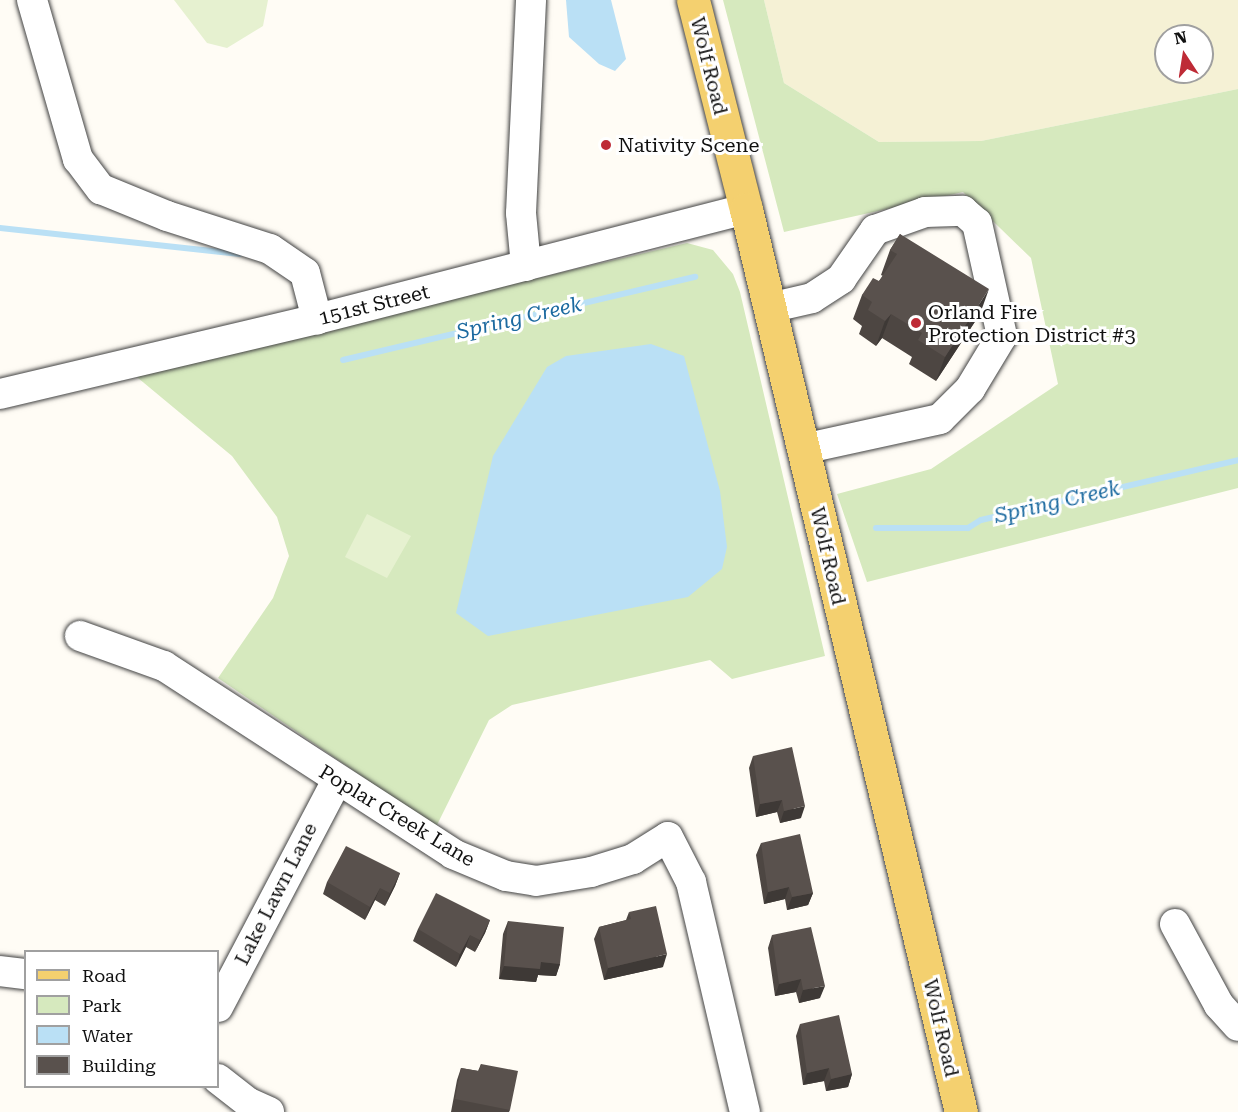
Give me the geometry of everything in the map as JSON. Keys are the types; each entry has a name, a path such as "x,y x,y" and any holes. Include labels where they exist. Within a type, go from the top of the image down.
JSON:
{"main road":[{"name":"Wolf Road","path":"693,0 746,209 961,1112"}],"street":[{"path":"32,0 78,159 101,189 167,216 270,249 305,273 316,319"},
{"path":"526,266 521,213 531,0"},
{"name":"151st Street","path":"0,394 316,319 746,209"},
{"path":"769,308 812,298 841,279 876,230 925,212 963,211 977,223 1002,336 970,389 940,419 802,449"},
{"name":"Poplar Creek Lane","path":"81,636 164,666 336,782 453,854 506,876 536,880 591,872 633,859 668,837 691,882 745,1112"},
{"name":"Lake Lawn Lane","path":"219,1005 336,782"},
{"path":"1175,924 1219,1005 1238,1026"},
{"path":"0,970 24,974"},
{"path":"219,1080 249,1103 269,1112"}],"shaded area":[{"path":"764,0 1238,0 1238,89 981,141 879,142 784,83"}],"green space":[{"path":"174,0 268,0 263,26 227,48 207,43"},
{"path":"723,0 764,0 784,83 879,142 981,141 1238,89 1238,488 867,582 837,494 931,469 1058,384 1031,258 963,192 784,232"},
{"path":"687,243 713,250 733,274 740,292 825,656 732,679 710,660 512,705 489,720 436,827 218,678 273,598 289,556 277,517 232,456 132,373"},
{"path":"367,514 411,536 387,578 345,557"}],"water":[{"path":"566,0 611,0 626,59 615,71 599,64 569,37"},
{"path":"651,344 684,356 720,491 727,547 722,569 688,597 488,636 456,613 493,456 547,367 566,356"}],"building":[{"name":"Orland Fire Protection District #3","path":"900,234 989,289 945,357 918,340 922,333 891,314 885,321 868,310 872,302 862,295 873,278 879,281 897,254 890,250"},
{"path":"792,747 805,806 784,811 782,800 760,804 753,756"},
{"path":"800,834 813,893 792,897 789,887 768,892 761,843"},
{"path":"346,846 400,873 390,893 380,888 370,907 327,882"},
{"path":"436,893 490,920 480,940 470,935 460,954 418,929"},
{"path":"656,906 667,954 608,968 599,927 631,919 629,912"},
{"path":"508,921 564,927 560,964 541,962 540,969 504,966"},
{"path":"811,927 825,986 803,990 801,979 779,984 772,935"},
{"path":"839,1015 852,1074 831,1079 829,1068 807,1073 800,1024"},
{"path":"481,1064 518,1071 510,1110 455,1099 461,1068 479,1071"}],"waterway":[{"name":"Spring Creek","path":"0,228 240,254"},
{"name":"Spring Creek","path":"343,360 695,277"},
{"name":"Spring Creek","path":"876,528 968,528 981,520 1238,460"}],"place":[{"name":"Nativity Scene","path":"606,145"},
{"name":"Orland Fire Protection District #3","path":"916,323"}]}
